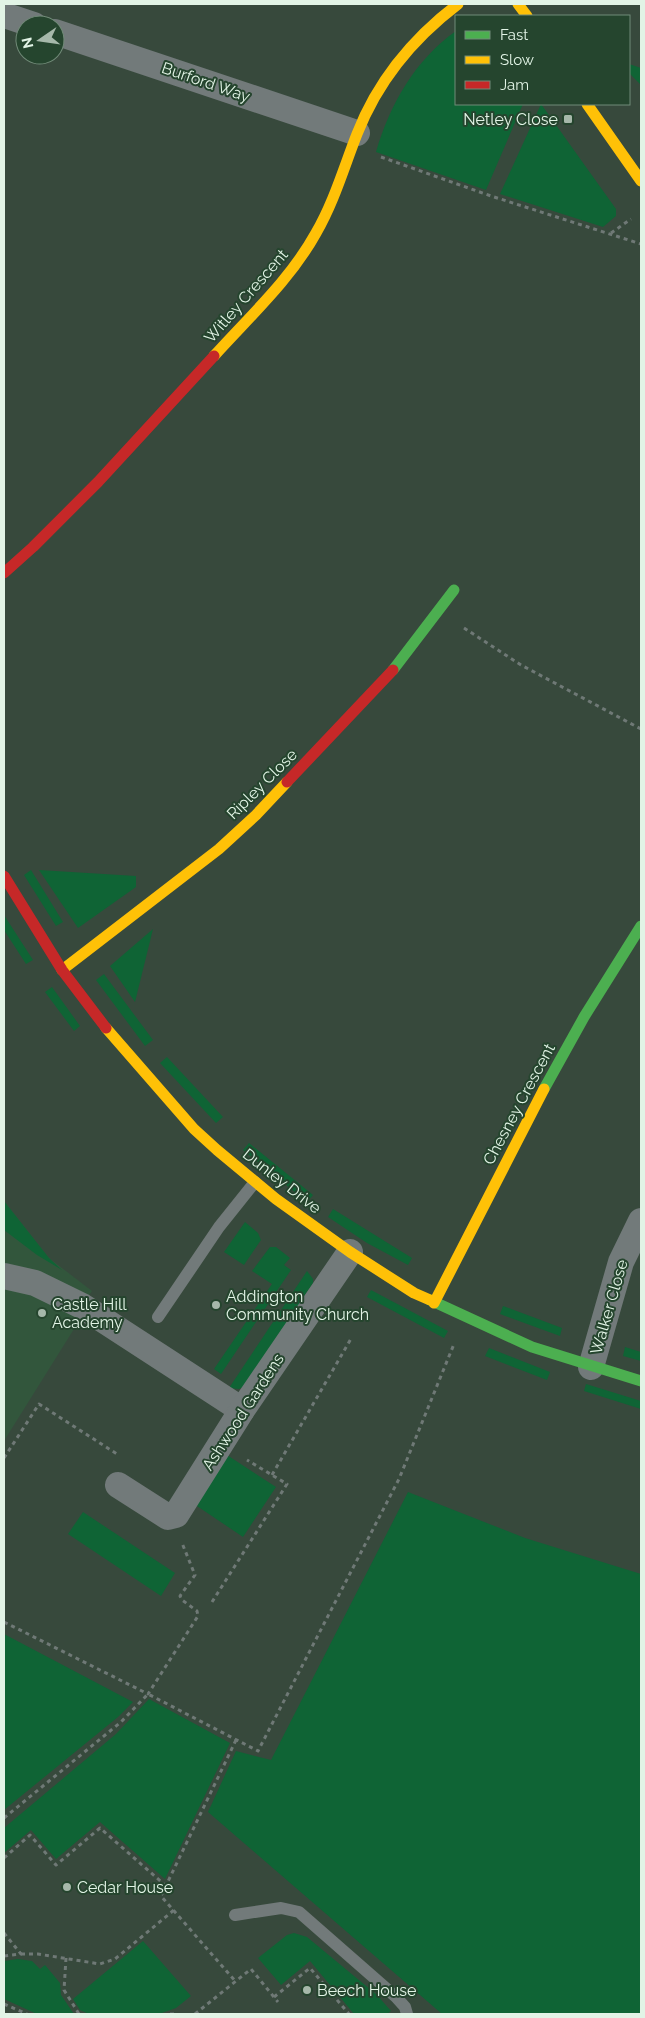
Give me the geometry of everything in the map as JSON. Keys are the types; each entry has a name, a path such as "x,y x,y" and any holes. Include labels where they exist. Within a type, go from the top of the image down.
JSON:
{"street":[{"name":"Witley Crescent","path":"4,573 44,536 99,480 282,284 322,223 355,140 380,86 400,54 424,30 458,4"},
{"path":"518,4 526,15"},
{"name":"Burford Way","path":"65,36 355,140"},
{"path":"588,105 641,180"},
{"name":"Ripley Close","path":"62,970 174,885 219,849 250,820 392,671 441,610 454,590"},
{"name":"Dunley Drive","path":"4,876 62,970 114,1039 172,1105 217,1150 255,1182 350,1252 397,1283 434,1303 532,1347 591,1367 641,1381"},
{"name":"Chesney Crescent","path":"434,1303 557,1066 590,1006 641,926"},
{"name":"Walker Close","path":"591,1367 617,1274 626,1249 641,1221"},
{"name":"Ashwood Gardens","path":"172,1518 188,1500 242,1410 350,1252"},
{"path":"4,1276 35,1283 82,1306 242,1410"},
{"path":"118,1485 172,1518"}],"lane":[{"path":"158,1317 219,1226 255,1182"},
{"path":"235,1915 281,1908 299,1912 396,1997 405,2008 407,2014"}],"path":[{"path":"355,140 491,196 641,244"},
{"path":"610,234 631,219"},
{"path":"441,610 478,638 521,665 641,729"},
{"path":"4,1622 258,1751 399,1479 464,1317"},
{"path":"272,1475 352,1337"},
{"path":"4,1458 39,1404 121,1457"},
{"path":"212,1602 287,1484 221,1444"},
{"path":"4,1818 121,1722 148,1694 198,1616 197,1611 182,1600 180,1596 195,1575 172,1518"},
{"path":"236,1739 161,1896 236,1982"},
{"path":"4,1858 30,1835 56,1865 100,1828 166,1886"},
{"path":"4,1956 20,1954 66,1958 100,1964 108,1962 174,1910"},
{"path":"4,1933 20,1954"},
{"path":"66,1958 64,1990 79,2014"},
{"path":"274,1997 310,1968 349,2014"},
{"path":"195,2014 251,1969 278,2002"},
{"path":"4,2004 27,2014"},
{"path":"170,2014 175,2014"}],"shaded area":[{"name":"Castle Hill Academy","path":"4,1201 49,1258 92,1291 82,1306 79,1321 4,1441"}],"green space":[{"path":"455,32 455,105 523,105 486,190 376,152 389,117 406,84 416,69 441,43"},
{"path":"630,64 641,68 641,85 630,74"},
{"path":"542,105 616,209 616,216 603,227 500,194"},
{"path":"31,870 63,922 56,926 24,875"},
{"path":"39,870 136,876 136,887 78,928"},
{"path":"4,915 33,960 26,964 4,930"},
{"path":"153,929 135,1002 110,966"},
{"path":"104,974 153,1040 145,1046 96,980"},
{"path":"52,987 80,1026 74,1031 45,992"},
{"path":"167,1057 223,1117 216,1123 160,1063"},
{"path":"249,1143 313,1195 307,1202 243,1150"},
{"path":"4,1201 49,1258 62,1270 37,1255 4,1230"},
{"path":"333,1209 412,1258 408,1265 367,1243 328,1217"},
{"path":"245,1222 258,1233 261,1240 244,1265 224,1252"},
{"path":"270,1247 276,1247 290,1258 284,1265 291,1270 221,1374 214,1369 272,1284 252,1271"},
{"path":"307,1271 313,1279 313,1283 243,1387 239,1389 229,1388"},
{"path":"371,1290 448,1331 444,1338 367,1297"},
{"path":"503,1306 562,1328 560,1336 500,1314"},
{"path":"625,1347 641,1352 641,1361 623,1356"},
{"path":"489,1348 550,1372 547,1380 485,1356"},
{"path":"586,1384 641,1401 641,1409 584,1391"},
{"path":"227,1455 276,1487 243,1537 194,1504"},
{"path":"408,1492 525,1538 641,1574 641,2014 442,2014 208,1812 236,1751 271,1760"},
{"path":"83,1512 175,1573 161,1596 68,1534"},
{"path":"4,1634 133,1702 118,1717 4,1810"},
{"path":"149,1699 230,1743 165,1879 100,1822 56,1859 31,1830 4,1853 4,1828 116,1734"},
{"path":"294,1933 307,1937 377,1995 391,2011 387,2014 354,2014 310,1961 281,1985 258,1958 287,1935"},
{"path":"143,1941 191,1996 176,2008 159,2014 89,2014 80,2010 73,1999"},
{"path":"18,1959 32,1961 40,1969 45,1965 60,1983 61,1995 74,2014 37,2014 4,1999 4,1961"}],"traffic: fast":[{"path":"393,670 454,590"},
{"path":"544,1089 584,1017 641,926"},
{"path":"430,1300 532,1347 641,1381"}],"traffic: slow":[{"path":"214,356 269,297 306,250 328,209 365,114 386,78 411,46 441,17 458,4"},
{"path":"518,4 526,15"},
{"path":"588,105 641,181"},
{"path":"62,970 219,849 256,815 287,782"},
{"path":"106,1028 194,1129 217,1150 276,1199 350,1252 414,1293 430,1300"},
{"path":"434,1303 544,1089"}],"traffic: jam":[{"path":"4,573 98,482 214,356"},
{"path":"287,782 393,670"},
{"path":"4,876 62,970 106,1028"}],"place":[{"name":"Netley Close","path":"568,119"},
{"name":"Addington Community Church","path":"216,1305"},
{"name":"Castle Hill Academy","path":"42,1313"},
{"name":"Cedar House","path":"67,1887"},
{"name":"Beech House","path":"307,1990"}]}
